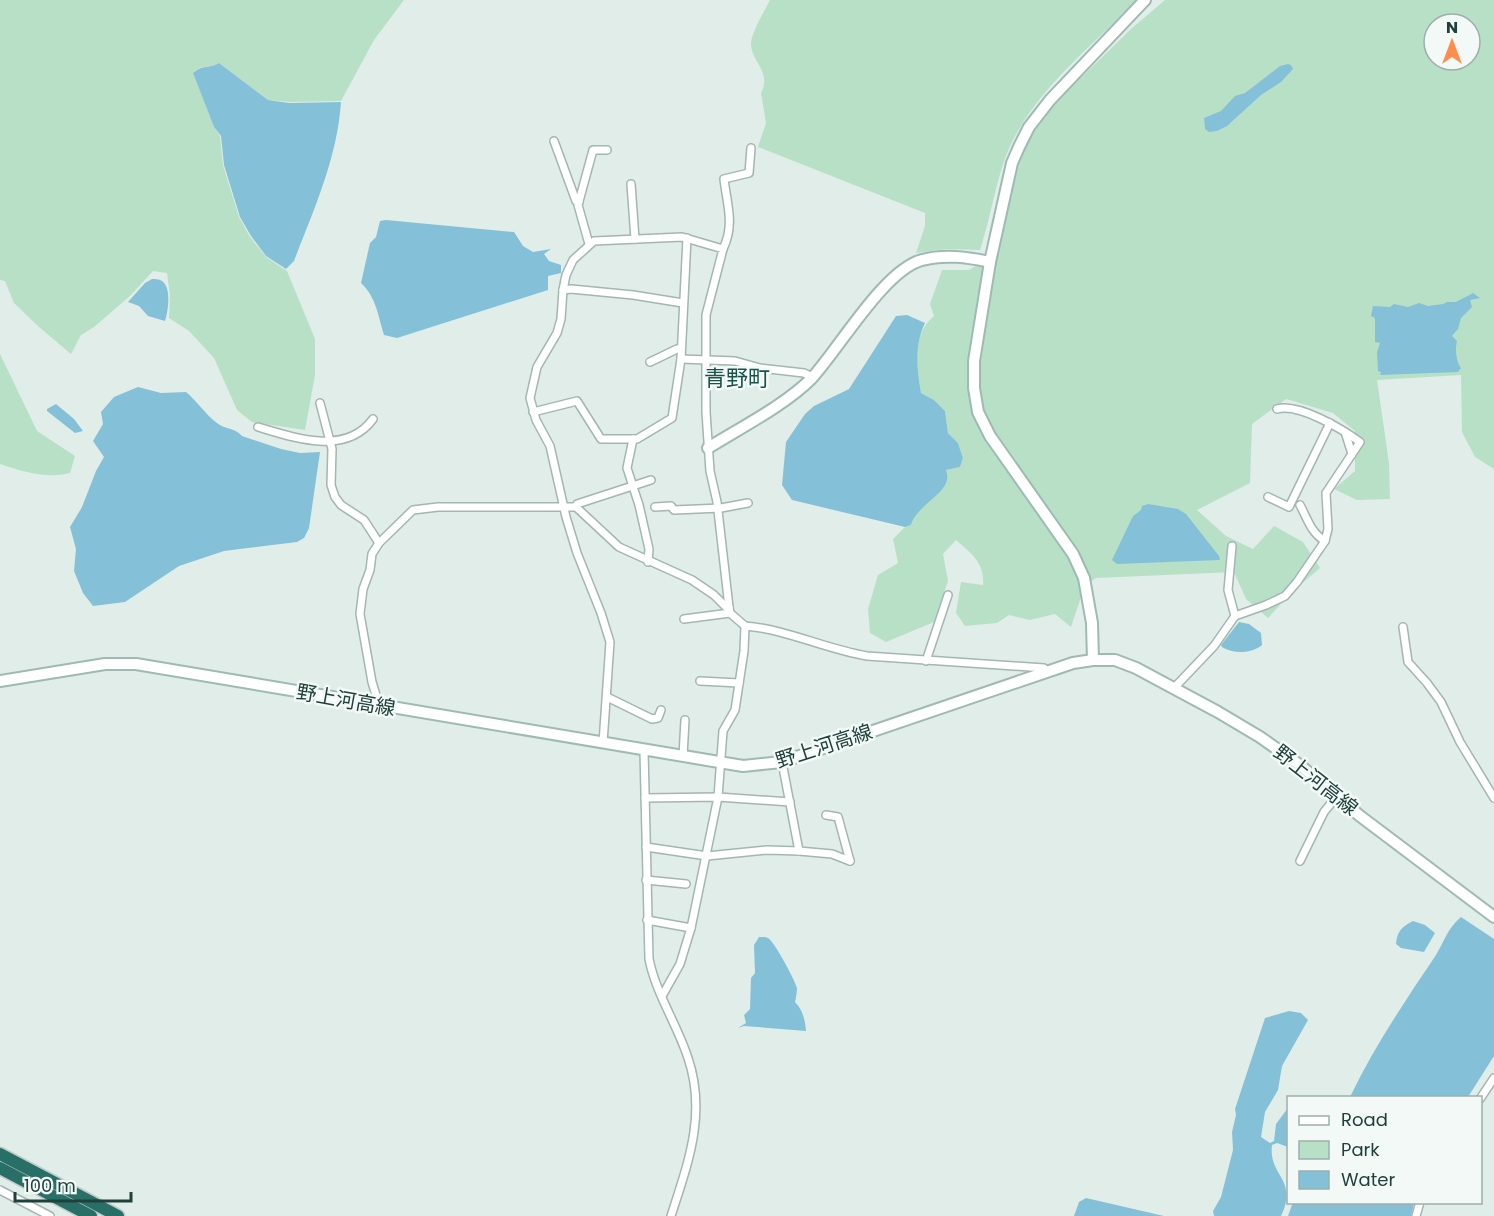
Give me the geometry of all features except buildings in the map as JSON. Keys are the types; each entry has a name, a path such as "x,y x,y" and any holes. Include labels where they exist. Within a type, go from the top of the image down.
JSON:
{"highway":[{"path":"0,1154 118,1216"},
{"path":"0,1168 92,1216"}],"main road":[{"path":"1093,660 1092,623 1084,578 1073,554 990,436 978,412 974,388 974,361 990,262 1012,163 1029,127 1050,100 1145,0"},
{"path":"708,448 790,396 812,377 872,301 899,273 920,260 950,256 990,262"},
{"name":"野上河高線","path":"0,681 105,664 136,664 743,766 782,762 1073,663 1115,660 1174,688 1260,737 1301,766 1360,816 1494,917"}],"street":[{"path":"554,141 576,201 579,202"},
{"path":"730,610 708,448 706,315 731,223 724,179 749,172 752,148"},
{"path":"589,244 579,202 592,150 607,150"},
{"path":"631,184 635,239"},
{"path":"603,743 610,642 577,553 550,446 536,420 530,398 537,367 557,333 561,319 566,275 573,260 589,244 594,241 687,238 723,249"},
{"path":"534,412 578,401 599,438 633,440 672,418 681,359 687,238"},
{"path":"563,290 633,295 683,303"},
{"path":"650,362 677,349 681,350"},
{"path":"681,359 735,362 760,368 804,373 812,377"},
{"path":"320,403 332,450 331,485 334,497 341,505 364,520 379,543"},
{"path":"1174,688 1214,646 1235,616 1285,596 1325,541 1328,529 1326,493 1360,442 1330,423 1289,408 1277,410"},
{"path":"258,427 284,435 330,443 344,440 365,430 373,419"},
{"path":"1268,497 1290,507 1330,423"},
{"path":"1345,432 1352,454"},
{"path":"633,440 627,468 639,505 649,549 648,562"},
{"path":"576,507 577,504 651,480"},
{"path":"655,507 671,506 674,510 717,508 748,503"},
{"path":"1300,505 1311,528 1318,537 1325,541"},
{"path":"379,705 372,682 360,614 363,589 370,570 372,554 379,543 413,510 438,507 576,507 619,547 692,580 730,610 745,626 762,627 848,653 926,661 1044,668 1047,672"},
{"path":"1232,546 1228,590 1235,616"},
{"path":"926,661 948,595"},
{"path":"684,619 730,610"},
{"path":"662,996 680,964 691,928 718,797 723,731 735,710 745,626"},
{"path":"1403,627 1408,662 1427,682 1441,702 1460,742 1494,798"},
{"path":"700,681 739,683"},
{"path":"607,697 652,719 658,718 661,710"},
{"path":"683,756 685,720"},
{"path":"644,751 649,959 653,979 688,1058 695,1088 696,1129 671,1216"},
{"path":"782,762 799,851"},
{"path":"1300,861 1324,812 1337,795"},
{"path":"645,798 656,800 718,797 790,802"},
{"path":"646,847 707,855 767,850 799,851 832,854 850,861 838,817 826,815"},
{"path":"646,880 686,884"},
{"path":"647,920 691,928"},
{"path":"1482,1096 1494,1078"},
{"path":"0,1190 50,1216"}],"green space":[{"path":"0,0 404,0 374,40 341,101 268,100 219,63 193,72 214,127 220,136 223,165 239,217 250,237 266,257 287,271 315,339 315,375 305,430 252,422 237,410 214,358 189,331 169,318 170,296 167,273 153,271 130,296 94,327 81,335 71,354 14,303 5,281 0,280"},
{"path":"770,0 1136,0 1053,83 1025,120 1013,140 1002,167 980,250 947,249 916,253 925,226 925,213 758,147 766,123 761,93 764,79 751,44"},
{"path":"1165,0 1494,0 1494,469 1475,457 1462,432 1461,375 1377,380 1389,463 1390,499 1357,500 1334,489 1355,471 1355,431 1333,413 1286,399 1252,424 1250,483 1197,510 1226,536 1253,549 1274,526 1303,542 1320,568 1291,593 1268,618 1246,599 1234,572 1096,578 1085,585 1071,627 1055,614 1030,620 1009,615 997,623 965,626 956,613 961,582 983,585 983,577 976,559 956,540 943,554 948,581 934,622 886,642 870,633 868,609 878,575 898,563 893,539 905,527 911,525 918,512 945,485 946,470 960,467 963,458 958,443 948,433 945,411 934,400 921,393 917,352 922,332 934,316 930,304 942,270 969,270 997,254 1019,163 1027,141 1057,101 1131,29"},
{"path":"0,354 37,431 75,456 70,473 43,475 0,464"}],"water":[{"path":"219,63 268,100 289,103 341,102 335,144 324,183 294,261 286,269 266,256 240,217 224,165 221,136 214,127 193,73 200,68"},
{"path":"1288,64 1293,69 1281,82 1261,95 1227,126 1217,131 1209,132 1205,129 1204,118 1221,111 1235,96 1245,93 1280,66"},
{"path":"380,221 514,232 523,246 533,252 551,249 544,254 549,261 561,265 561,273 548,276 548,290 397,338 384,335 373,300 361,283 370,243 376,237"},
{"path":"152,279 162,281 167,289 168,306 165,321 148,316 139,306 128,302 145,283"},
{"path":"1473,293 1480,298 1470,300 1472,307 1461,318 1458,329 1452,336 1457,341 1456,355 1461,368 1458,372 1380,375 1377,352 1380,343 1375,342 1375,318 1371,316 1373,306 1390,307 1394,304 1408,307 1419,303 1428,306 1456,302"},
{"path":"907,315 925,323 918,349 921,393 934,400 945,411 948,433 958,443 963,458 960,467 946,470 945,485 918,512 911,525 905,527 792,500 782,485 786,442 805,414 814,406 849,389 896,316"},
{"path":"138,387 161,393 186,392 217,423 237,431 242,436 300,453 320,452 309,528 304,538 297,542 224,551 179,566 125,602 93,606 83,593 74,571 76,549 70,527 82,507 104,457 93,441 103,424 101,412 114,397"},
{"path":"56,404 74,419 83,431 75,433 47,411"},
{"path":"1148,504 1178,509 1186,514 1220,560 1117,564 1112,560 1133,516 1141,510 1142,506"},
{"path":"1239,622 1249,624 1261,633 1262,645 1242,652 1222,647 1221,645"},
{"path":"1461,917 1494,939 1494,1056 1469,1096 1351,1096 1390,1025 1456,921"},
{"path":"1413,921 1425,925 1435,933 1424,952 1401,948 1396,944 1400,930"},
{"path":"759,937 771,941 792,977 797,988 795,1002 803,1015 806,1031 744,1026 738,1028 746,1023 744,1015 750,1009 751,978 755,973 754,945"},
{"path":"1289,1011 1301,1013 1308,1020 1282,1066 1278,1090 1265,1112 1261,1137 1270,1143 1274,1141 1276,1124 1287,1109 1287,1147 1277,1143 1272,1145 1274,1164 1285,1185 1286,1204 1281,1216 1214,1216 1213,1211 1221,1197 1233,1150 1232,1132 1235,1109 1265,1018"},
{"path":"1086,1198 1164,1216 1074,1216 1079,1202"},
{"path":"1292,1204 1414,1204 1411,1216 1288,1216"}],"district":[{"name":"青野町","path":"737,378"}]}
